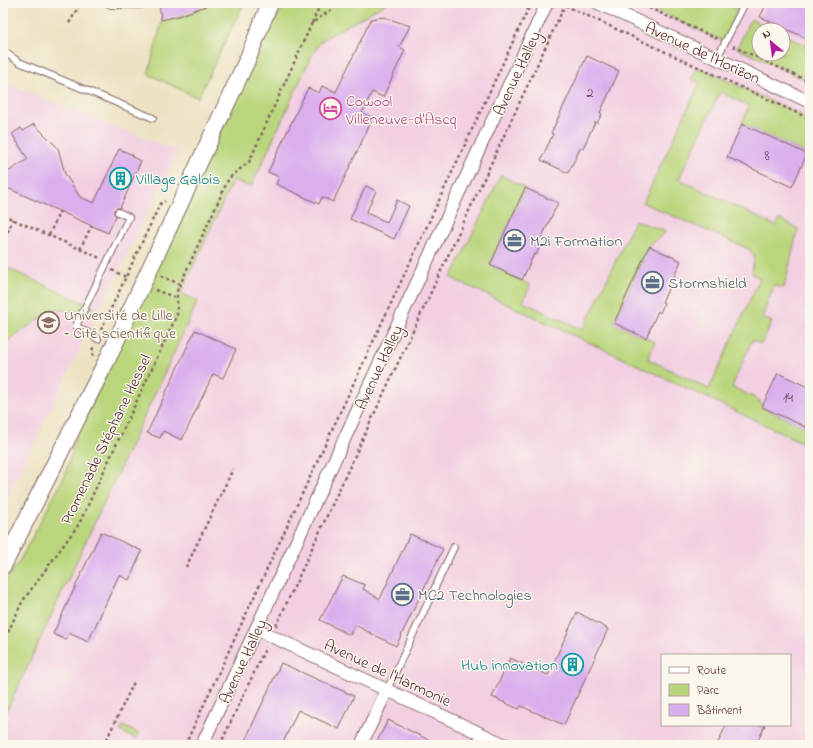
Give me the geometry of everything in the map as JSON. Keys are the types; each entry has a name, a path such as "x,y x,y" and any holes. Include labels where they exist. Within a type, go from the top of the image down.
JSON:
{"main road":[{"path":"3,566 110,354 248,58 270,3"},
{"path":"248,58 281,3"}],"street":[{"name":"Avenue Halley","path":"202,745 547,3"},
{"name":"Avenue de l'Horizon","path":"598,3 810,102"},
{"name":"Avenue de l'Harmonie","path":"256,629 506,745"},
{"path":"361,745 387,690"}],"lane":[{"path":"107,3 141,5"},
{"path":"717,58 745,3"},
{"path":"3,51 19,62 153,118"},
{"path":"98,339 76,326 129,217 118,212"},
{"path":"387,690 454,547"}],"path":[{"path":"69,23 81,3"},
{"name":"Promenade Stéphane Hessel","path":"3,643 22,602 80,524 177,315 177,292 229,178 249,162 321,3"},
{"path":"312,23 341,3"},
{"name":"Avenue Halley","path":"185,745 530,3"},
{"name":"Avenue de l'Horizon","path":"560,3 566,4 810,119"},
{"name":"Avenue Halley","path":"220,745 566,4"},
{"path":"49,235 60,212"},
{"path":"3,215 80,249 126,277"},
{"path":"3,243 14,219"},
{"path":"80,249 92,225"},
{"path":"186,567 233,469"},
{"path":"104,745 134,682"}],"shaded area":[{"path":"387,3 810,3 810,745 3,745 3,719 197,301 181,293 233,180 250,187 312,55 322,40"},
{"name":"Université de Lille ‐ Cité scientifique","path":"3,83 178,151 3,505"}],"green space":[{"path":"209,3 244,3 198,98 148,74 162,22 187,15"},
{"path":"287,3 387,3 322,40 312,55 251,187 233,180 181,293 198,301 3,719 3,584 20,560 65,476 75,439 274,20"},
{"path":"638,3 726,3 740,12 725,42"},
{"path":"751,19 757,22 751,22 751,55 737,48"},
{"path":"791,38 810,47 810,82 767,62 791,62"},
{"path":"698,67 810,119 810,148 807,154 742,124 749,106 720,92 679,179 776,226 780,219 798,229 784,288 774,285 762,318 772,322 761,344 752,340 732,387 759,400 762,407 810,429 810,446 451,278 501,175 525,188 490,265 530,285 523,302 583,330 635,220 666,232 649,246 614,323 655,342 648,359 709,389 760,278 752,274 754,256 749,249 643,203 700,83 691,79"},
{"path":"3,266 93,307 93,314 53,309 3,344"},
{"path":"123,726 139,734 136,739 120,731"}],"building":[{"path":"159,3 211,4 179,16 161,20"},
{"path":"767,3 810,3 810,40 791,31 791,22 771,22 760,17"},
{"name":"Cowool Villeneuve-d'Ascq","path":"384,17 410,26 399,47 405,50 383,97 372,92 362,113 373,118 333,202 322,197 319,204 276,184 279,177 268,172 308,88 319,93 322,86 336,92 371,19"},
{"path":"587,56 619,71 600,113 602,114 597,123 595,122 583,148 581,147 568,173 541,160 553,134 551,133"},
{"name":"Village Galois","path":"34,124 58,148 65,174 80,197 94,203 119,149 133,155 132,157 141,161 120,208 114,210 116,216 108,233 3,186 3,175 28,159 12,134 21,128 23,131"},
{"path":"742,124 807,154 792,187 727,157"},
{"path":"366,186 376,191 366,213 387,222 397,200 409,206 394,239 350,219"},
{"path":"525,188 558,203 538,245 540,246 536,255 534,254 522,280 490,265"},
{"name":"Stormshield","path":"649,246 681,261 662,302 664,303 660,313 658,311 646,338 614,323"},
{"path":"195,330 236,349 223,378 213,374 182,440 163,431 160,438 147,433"},
{"path":"778,373 810,388 810,429 762,407"},
{"path":"101,532 142,551 129,580 119,575 88,642 69,633 66,640 53,634"},
{"name":"MC2 Technologies","path":"410,534 443,549 396,646 355,625 350,635 320,620 343,576 365,585 363,589 380,599"},
{"name":"Hub innovation","path":"577,612 608,629 564,725 521,706 519,709 492,697 510,658 548,675"},
{"path":"281,663 354,696 339,729 298,710 282,745 243,745"},
{"path":"388,720 439,745 375,745"},
{"path":"726,726 765,726 756,745 717,745"}],"place":[{"name":"Cowool Villeneuve-d'Ascq","path":"331,109"},
{"name":"Village Galois","path":"120,178"},
{"name":"M2i Formation","path":"515,240"},
{"name":"Stormshield","path":"652,282"},
{"name":"Université de Lille ‐ Cité scientifique","path":"48,323"},
{"name":"MC2 Technologies","path":"402,594"},
{"name":"Hub innovation","path":"573,664"}]}
